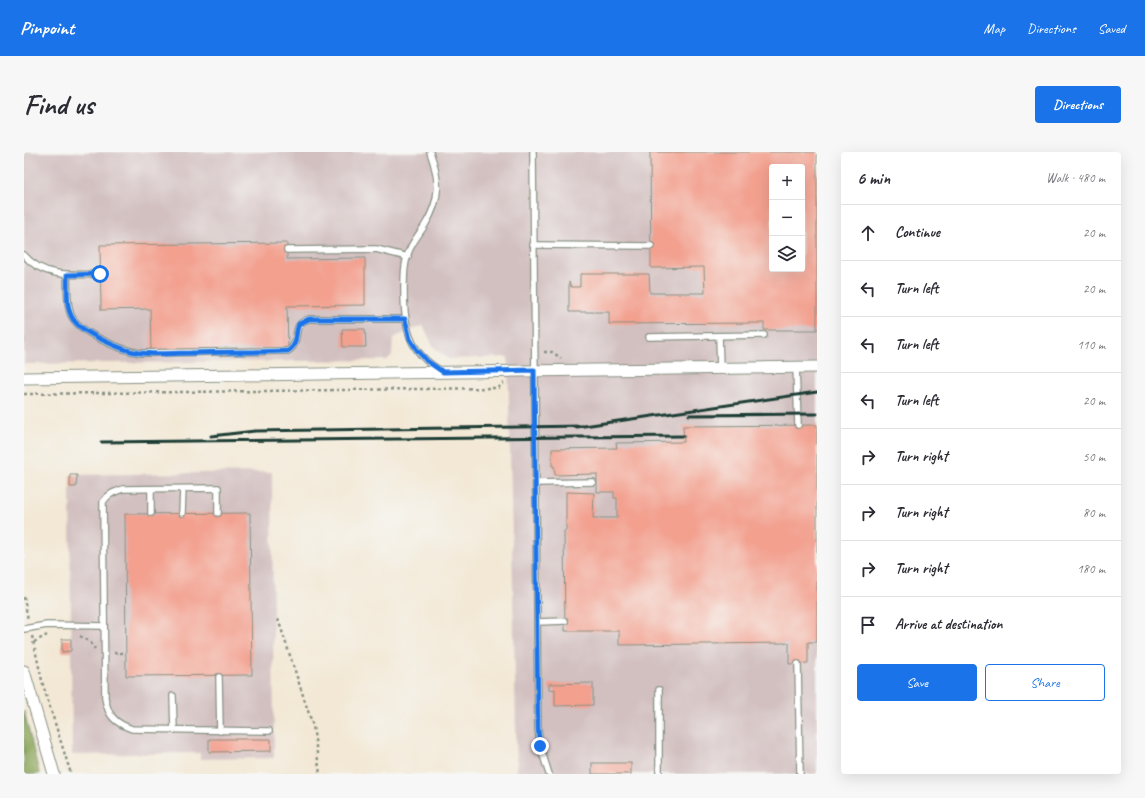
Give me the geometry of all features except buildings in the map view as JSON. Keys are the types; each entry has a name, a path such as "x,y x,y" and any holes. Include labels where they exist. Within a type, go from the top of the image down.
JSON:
{"street":[{"path":"24,378 817,367"},
{"path":"24,671 54,774"}],"lane":[{"path":"430,152 437,173 438,183 436,198 432,211 415,240 408,257 404,283 405,319 410,339 417,350 427,361 443,372"},
{"path":"533,152 538,729 540,746 549,774"},
{"path":"533,245 651,246"},
{"path":"287,250 376,249 408,257"},
{"path":"24,256 43,269 67,275 100,274"},
{"path":"67,275 68,306 74,320 85,330 118,347 140,353 288,351 294,347 299,324 309,319 405,319"},
{"path":"649,337 764,335"},
{"path":"719,336 720,368"},
{"path":"796,367 798,425"},
{"path":"536,483 592,482"},
{"path":"218,513 218,488 123,489 107,496 103,502 104,654 106,708 117,722 132,729 269,731"},
{"path":"151,489 151,513"},
{"path":"182,513 183,489"},
{"path":"537,622 565,621"},
{"path":"27,629 57,624 104,626"},
{"path":"798,664 800,774"},
{"path":"219,677 220,731"},
{"path":"659,690 659,774"},
{"path":"173,696 174,730"}],"path":[{"path":"24,394 498,388 504,384 505,371"},
{"path":"24,597 27,629 34,642 43,685 71,774"},
{"path":"278,619 313,726 320,774"},
{"path":"34,642 48,635"},
{"path":"78,635 90,642 95,654 125,653"}],"shaded area":[{"path":"24,152 817,152 817,774 517,774 508,357 448,359 433,346 423,325 393,338 392,355 387,360 24,364"},
{"path":"272,472 274,758 200,759 200,753 72,755 71,652 62,652 71,639 70,475"}],"green space":[{"path":"24,711 39,772 40,774 24,774"}],"railway":[{"path":"577,427 817,392"},
{"path":"689,415 817,414"},
{"path":"211,436 255,431 582,426"},
{"path":"101,442 684,436"}],"route":[{"path":"100,274 67,275 68,306 70,314 79,326 85,330 128,351 140,353 288,351 294,347 299,324 309,319 405,319 410,339 417,350 427,361 443,372 534,370 538,729 540,746"}]}
